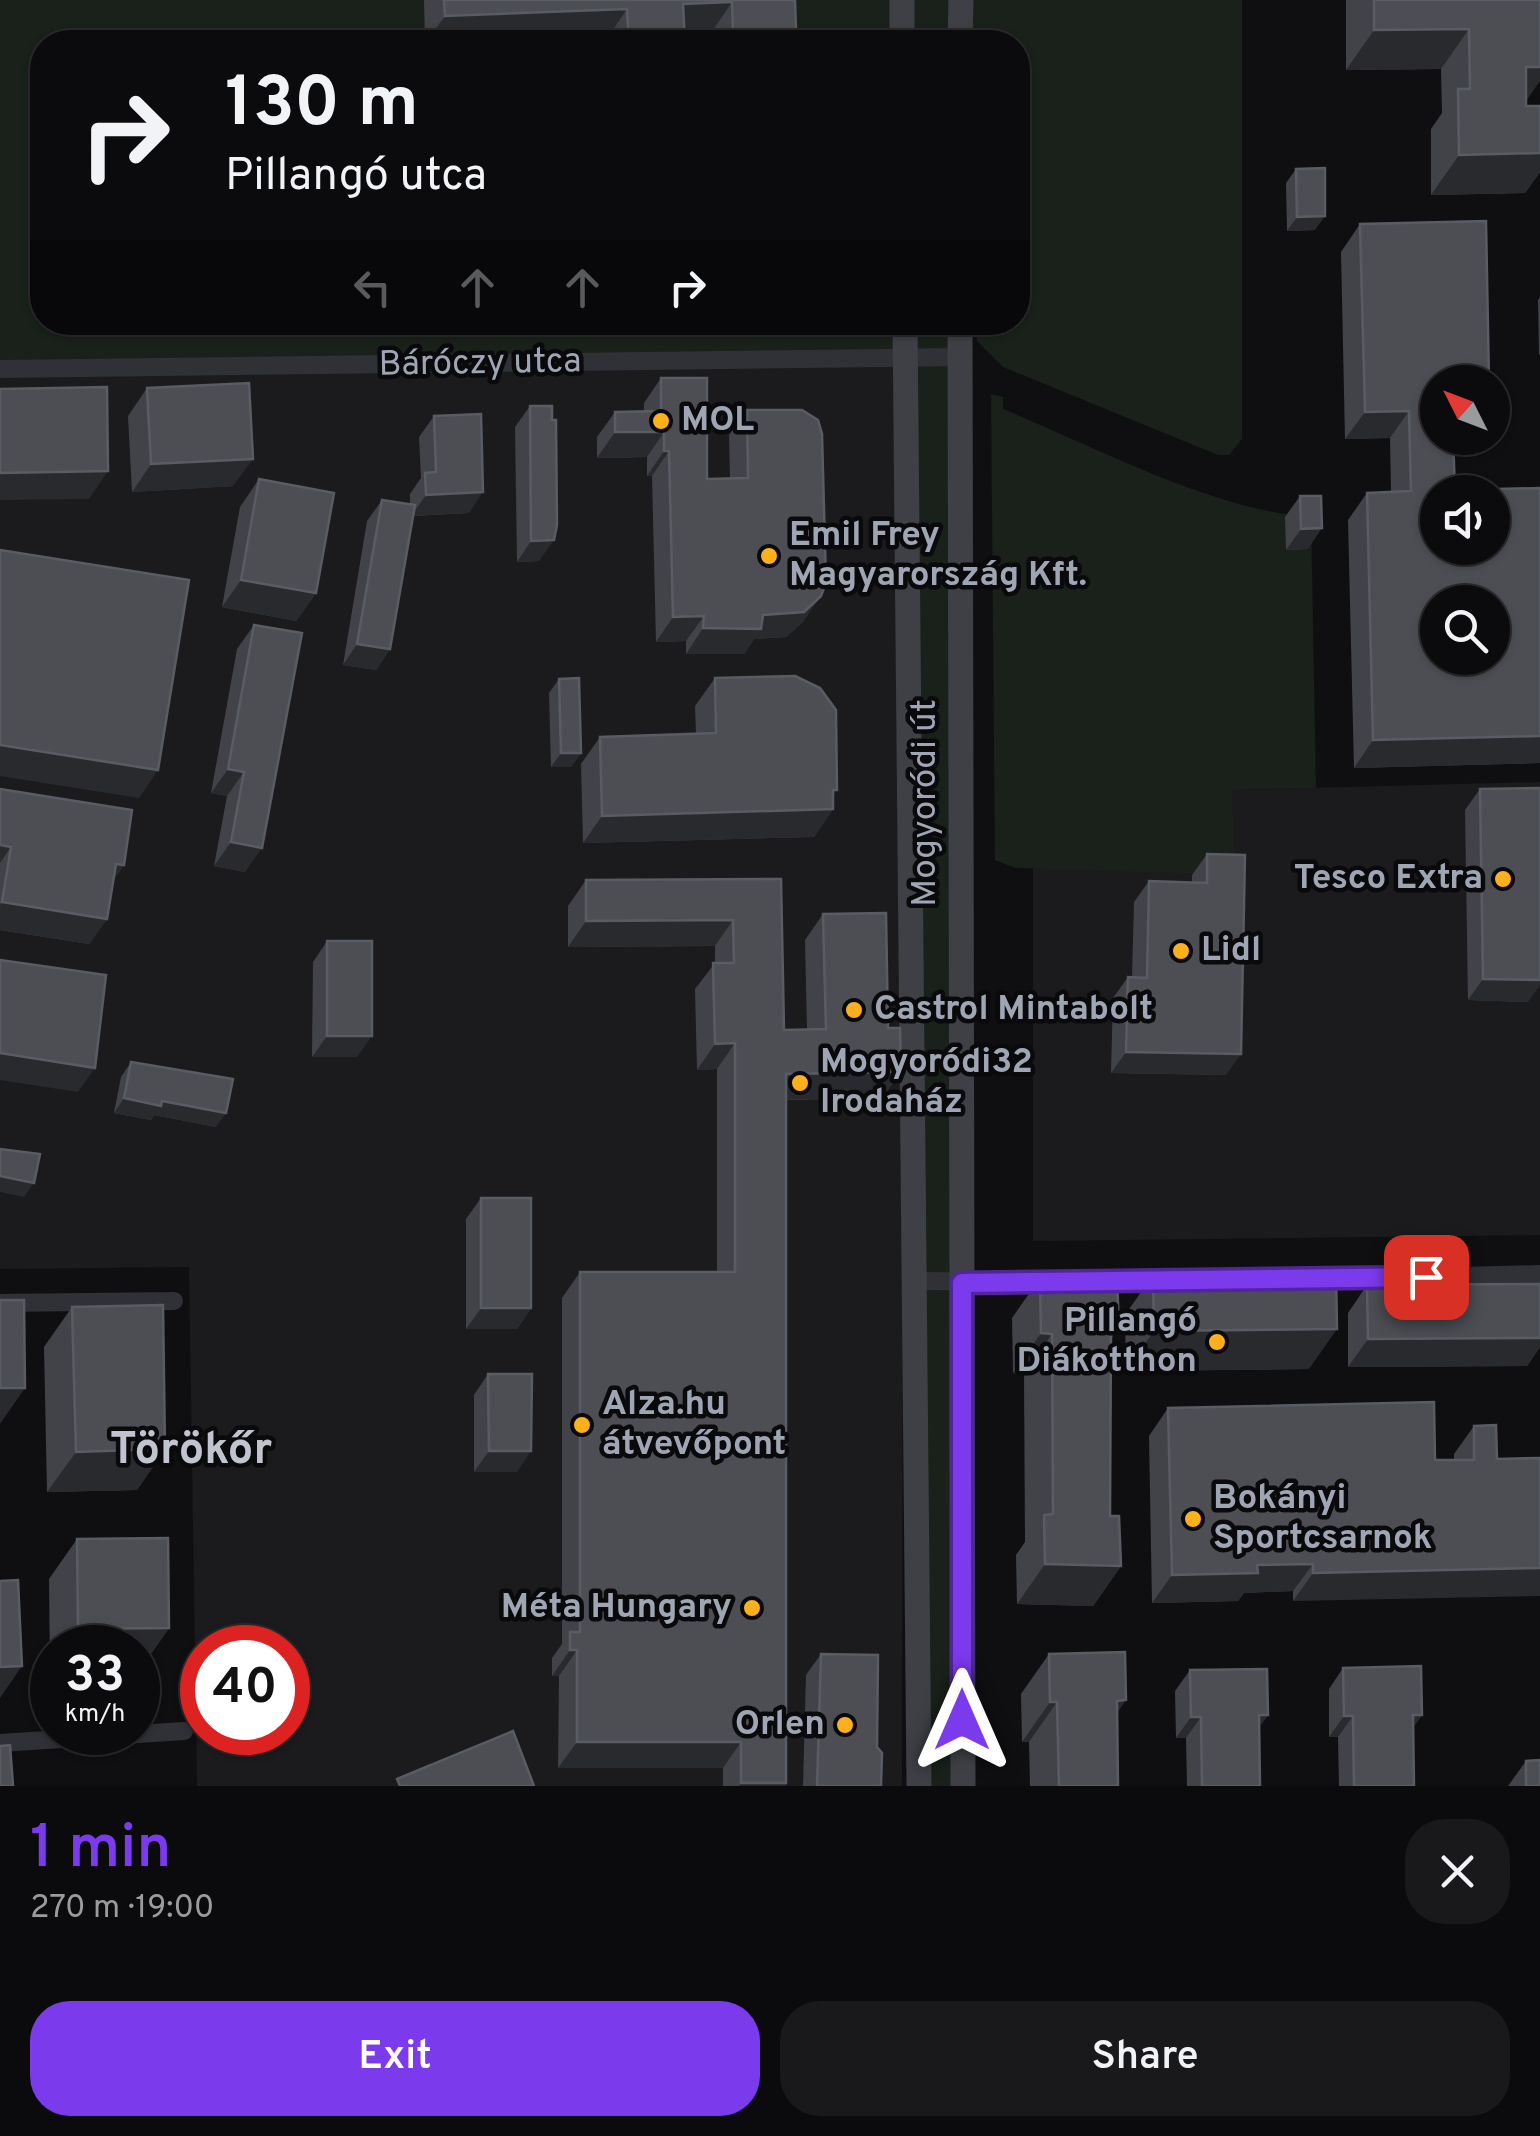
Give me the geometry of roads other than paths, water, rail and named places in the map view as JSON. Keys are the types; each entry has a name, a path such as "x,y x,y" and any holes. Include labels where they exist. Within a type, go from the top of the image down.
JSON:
{"street":[{"path":"902,0 902,30"},
{"path":"960,0 960,30"},
{"name":"Mogyoródi út","path":"905,335 919,1786"},
{"name":"Mogyoródi út","path":"960,335 963,1786"},
{"name":"Báróczy utca","path":"0,369 960,357"},
{"path":"1293,1280 1540,1274"},
{"path":"914,1281 1181,1282"},
{"path":"0,1303 174,1300"},
{"path":"0,1743 180,1730"}],"place":[{"name":"MOL","path":"661,421"},
{"name":"Emil Frey Magyarország Kft.","path":"769,556"},
{"name":"Tesco Extra","path":"1503,879"},
{"name":"Lidl","path":"1181,951"},
{"name":"Castrol Mintabolt","path":"854,1010"},
{"name":"Mogyoródi32 Irodaház","path":"800,1083"},
{"name":"Pillangó Diákotthon","path":"1217,1342"},
{"name":"Alza.hu átvevőpont","path":"582,1425"},
{"name":"Bokányi Sportcsarnok","path":"1193,1519"},
{"name":"Méta Hungary","path":"752,1608"},
{"name":"Orlen","path":"845,1725"}],"district":[{"name":"Törökőr","path":"191,1451"}]}
